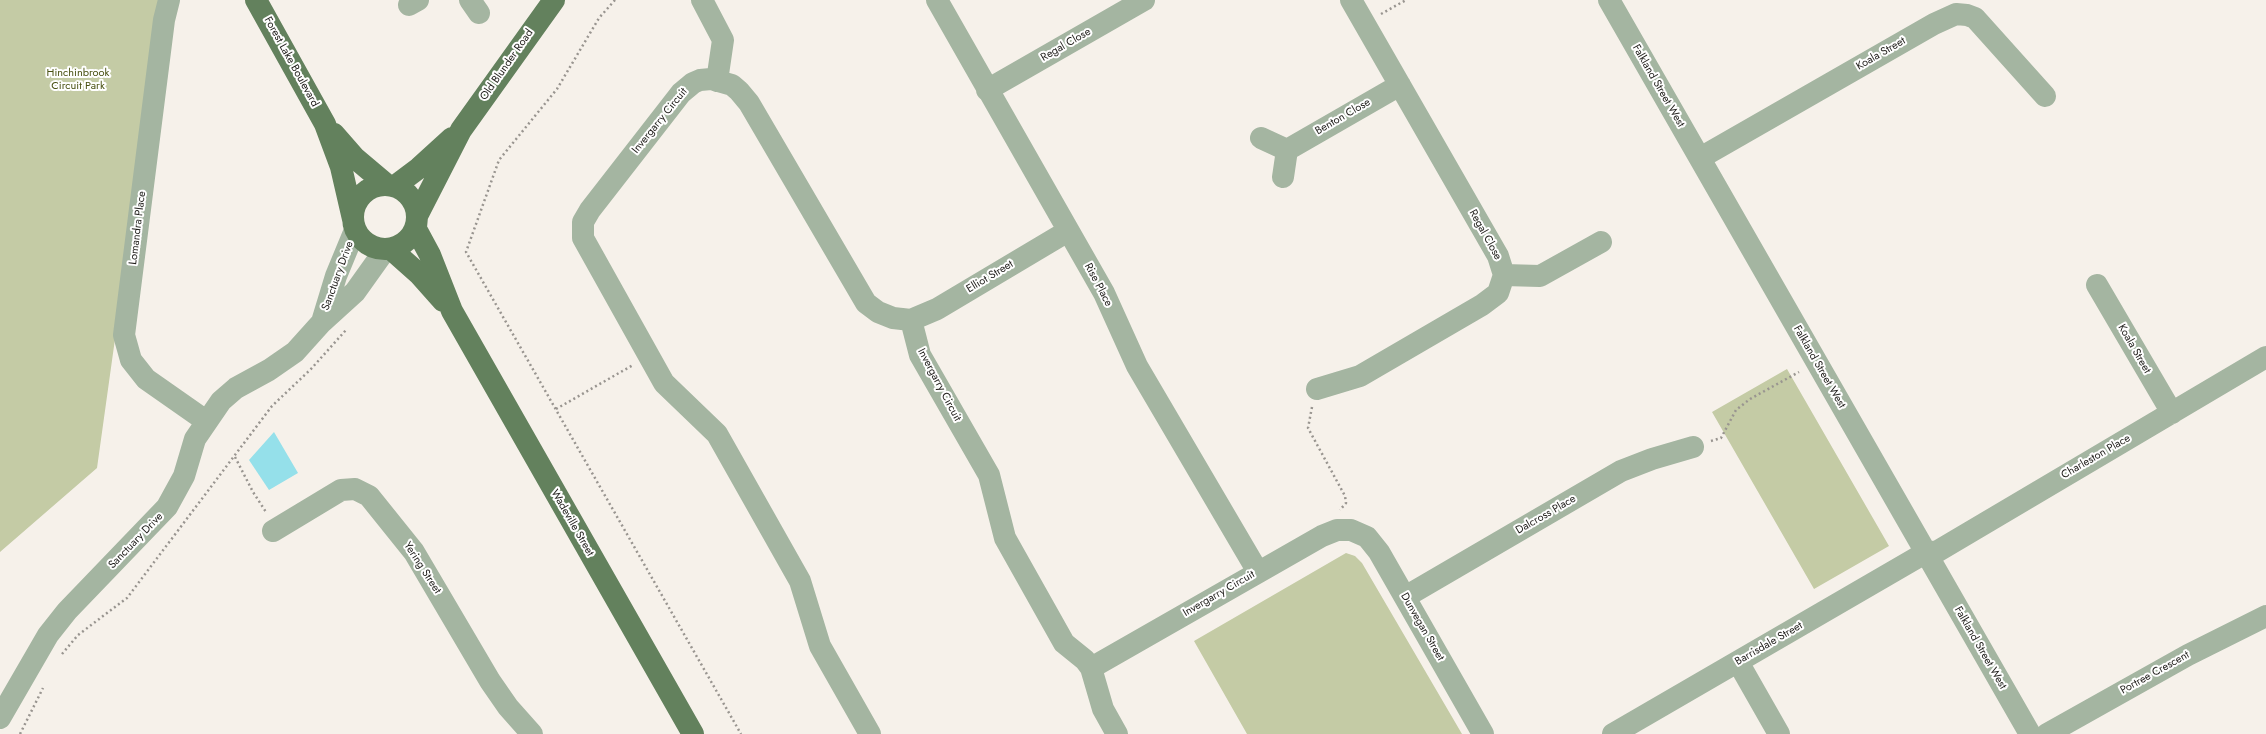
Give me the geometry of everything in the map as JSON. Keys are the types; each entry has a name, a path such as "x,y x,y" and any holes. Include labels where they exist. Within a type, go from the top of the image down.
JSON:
{"main road":[{"name":"Forest Lake Boulevard","path":"256,0 325,124 341,167 354,224"},
{"name":"Old Blunder Road","path":"417,222 461,130 554,0"},
{"name":"Forest Lake Boulevard","path":"325,124 355,158 391,186"},
{"name":"Old Blunder Road","path":"391,186 419,168 461,130"},
{"path":"376,186 391,186 411,197 417,222 406,242 388,250 367,244 354,224 354,208 359,198 367,191 376,186"},
{"name":"Wadeville Street","path":"417,222 452,311 693,734"},
{"name":"Wadeville Street","path":"388,250 419,274 452,311"}],"street":[{"name":"Lomandra Place","path":"169,0 164,20 124,335 131,360 146,379 206,420"},
{"path":"702,0 723,40 717,80"},
{"name":"Rise Place","path":"936,0 1104,293 1137,366 1258,572"},
{"name":"Regal Close","path":"988,90 1144,0"},
{"name":"Regal Close","path":"1351,0 1498,256 1504,275"},
{"name":"Falkland Street West","path":"1609,0 2030,734"},
{"name":"Koala Street","path":"1700,158 1934,24 1956,14 1967,15 1975,18 2045,96"},
{"name":"Invergarry Circuit","path":"870,734 820,646 800,581 717,434 664,383 587,248 583,238 583,222 590,210 681,93 693,83 700,80 717,80 735,88 749,103 866,303 878,312 894,318 911,320 920,355 989,475 1005,538 1064,643 1084,660 1090,668 1103,709 1117,734"},
{"name":"Benton Close","path":"1287,150 1400,84"},
{"path":"1261,138 1287,150 1283,177"},
{"name":"Sanctuary Drive","path":"322,322 354,224"},
{"name":"Elliot Street","path":"911,320 937,309 1068,231"},
{"path":"1317,389 1360,376 1482,305 1498,293 1504,275 1540,276 1601,242"},
{"name":"Sanctuary Drive","path":"0,718 48,635 67,612 167,507 184,476 195,439 206,420 221,401 236,388 269,370 295,352 322,322 355,292 388,250"},
{"name":"Koala Street","path":"2097,285 2172,413"},
{"name":"Charleston Place","path":"1925,553 1938,551 2266,357"},
{"name":"Dalcross Place","path":"1405,597 1621,472 1652,459 1693,447"},
{"name":"Yering Street","path":"273,531 341,490 356,489 369,496 414,552 490,681 508,707 532,734"},
{"name":"Invergarry Circuit","path":"1090,668 1322,536 1337,530 1351,530"},
{"name":"Dunvegan Street","path":"1351,530 1367,537 1379,552 1483,734"},
{"name":"Barrisdale Street","path":"1613,734 1925,553"},
{"name":"Portree Crescent","path":"2046,734 2188,655 2266,616"},
{"path":"1738,662 1779,734"}],"path":[{"path":"615,0 599,18 557,89 500,160 466,252 741,734"},
{"path":"1365,23 1406,0"},
{"path":"556,408 649,356"},
{"path":"1693,447 1720,438 1736,410 1750,399 1817,362"},
{"path":"1317,389 1308,428 1345,496 1346,503 1336,512"},
{"path":"235,457 266,512 292,519"}],"green space":[{"name":"Hinchinbrook Circuit Park","path":"0,0 169,0 115,339 97,468 0,552"},
{"path":"1787,369 1889,546 1814,589 1712,412"},
{"path":"1346,553 1355,556 1362,563 1462,734 1247,734 1194,641"}],"water":[{"path":"274,432 298,473 269,490 249,460"}]}
